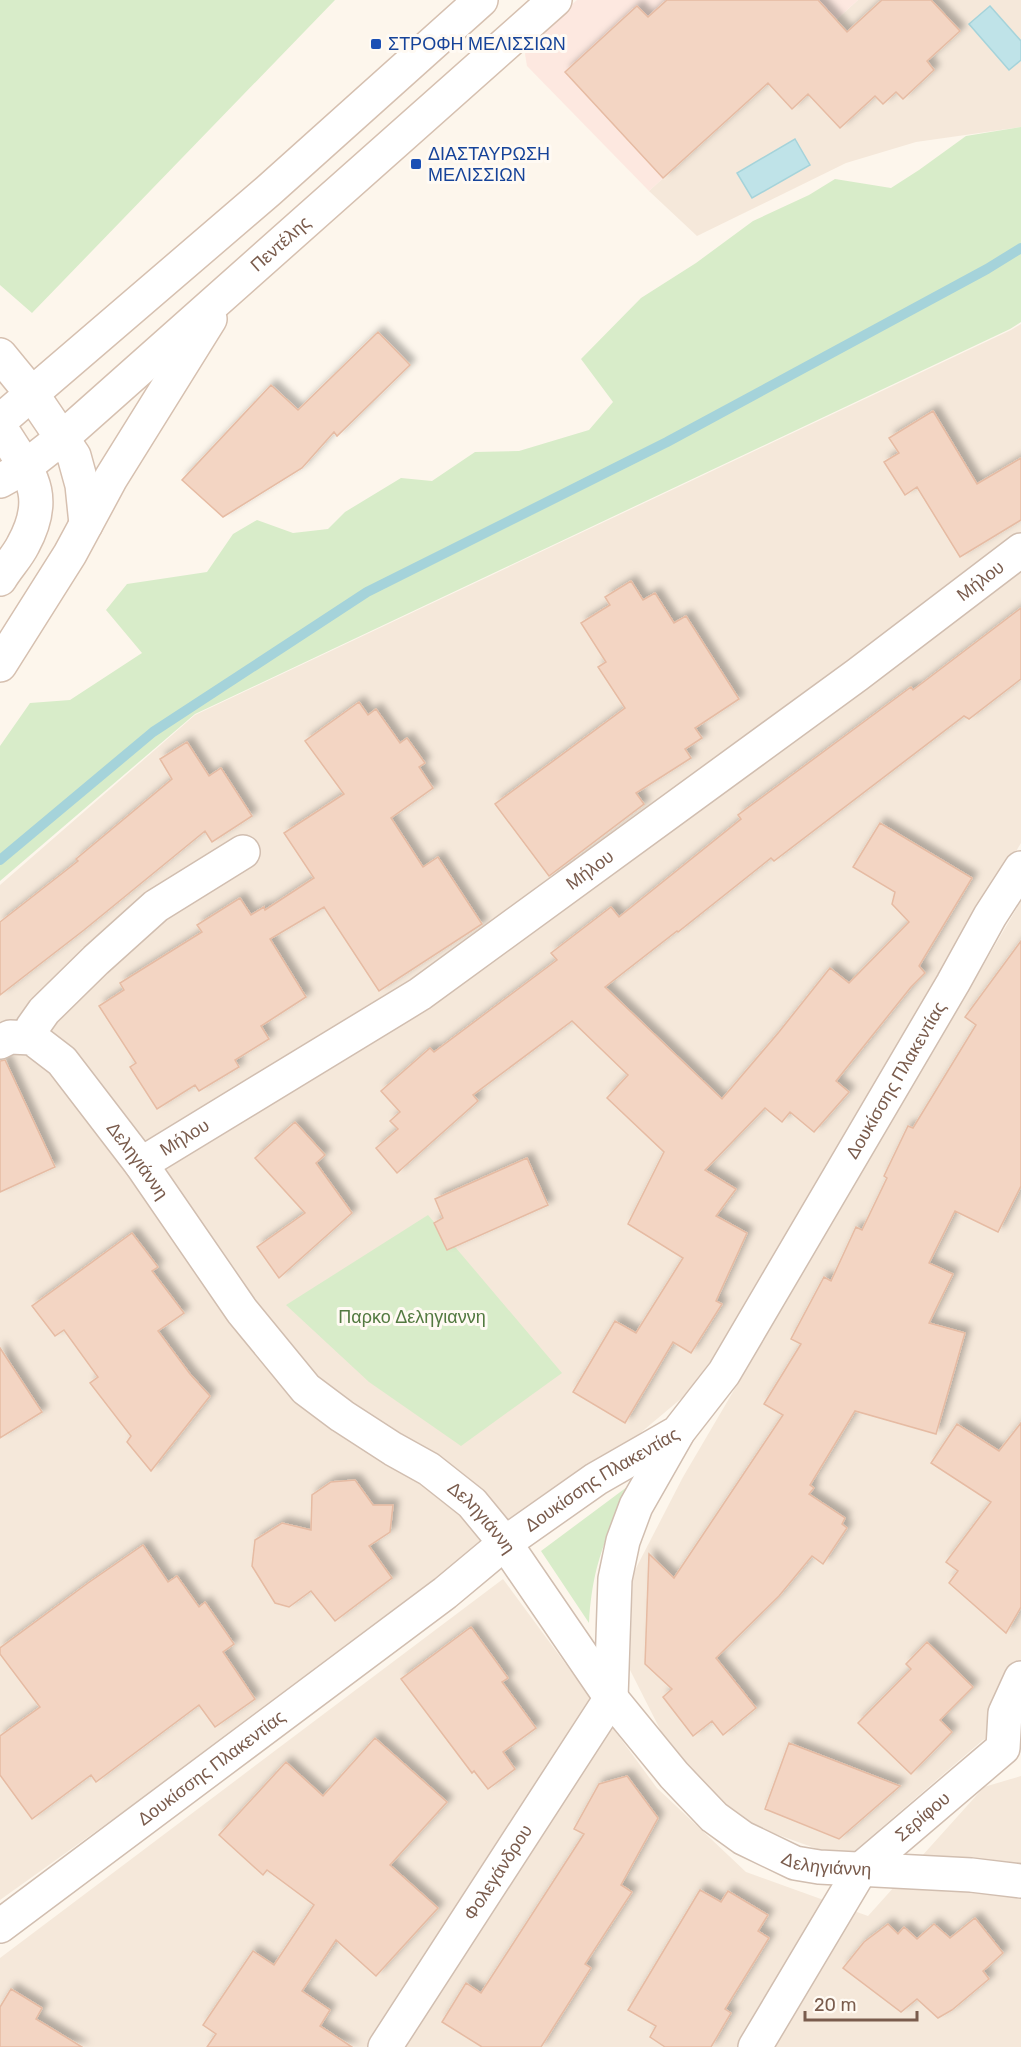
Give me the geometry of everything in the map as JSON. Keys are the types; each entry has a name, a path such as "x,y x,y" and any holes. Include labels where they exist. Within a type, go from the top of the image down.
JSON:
{"street":[{"path":"0,421 268,191 481,0"},
{"name":"Πεντέλης","path":"12,474 62,438 555,0"},
{"path":"0,665 70,554 111,478 230,287"},
{"path":"0,355 32,394 74,456 82,485 86,524"},
{"path":"0,427 12,474 33,482 37,496 36,515 22,546 0,579"},
{"name":"Μήλου","path":"141,1164 420,994 857,675 1021,550"},
{"path":"0,1042 10,1037 32,1038 32,1028 44,1011 156,906 243,852"},
{"name":"Δουκίσσης Πλακεντίας","path":"0,1926 435,1600 505,1543 596,1479 678,1432 724,1373 990,916 1021,868"},
{"name":"Δεληγιάννη","path":"32,1038 62,1061 141,1164 242,1311 306,1389 342,1416 429,1469 471,1503 505,1543 611,1698 674,1775 714,1817 743,1838 795,1863 819,1867 971,1875 1021,1881"},
{"path":"611,1698 615,1579 623,1541 636,1506 678,1432"},
{"name":"Σερίφου","path":"755,2047 861,1869 1012,1744 1005,1713 1021,1678"},
{"name":"Φολεγάνδρου","path":"385,2047 611,1698"}],"shaded area":[{"path":"577,0 858,0 649,191 527,66 525,54 527,44"},
{"path":"858,0 1021,0 1021,127 916,142 846,163 697,236 649,191"},
{"path":"1021,324 1021,843 695,1387 570,1492 0,1900 0,885 195,715"},
{"path":"1021,901 1021,1727 983,1740 845,1859 737,1820 672,1753 630,1670 633,1574 683,1477"},
{"path":"503,1579 657,1788 746,1872 868,1916 984,1787 1021,1776 1021,2047 0,2047 0,1958"}],"green space":[{"path":"0,0 335,0 32,313 0,285"},
{"path":"1021,127 1021,322 195,714 0,881 0,746 30,703 70,700 142,653 106,610 127,584 207,572 233,534 257,520 293,533 328,529 345,512 401,478 432,481 475,452 519,451 589,430 613,402 581,359 641,298 696,263 753,221 809,195 835,179 891,188 966,136"},
{"name":"Παρκο Δεληγιαννη","path":"428,1215 562,1373 461,1446 369,1382 286,1305"},
{"path":"631,1484 614,1519 597,1567 589,1623 541,1551"}],"water":[{"path":"990,6 1021,41 1021,60 1009,70 969,24"},
{"path":"795,139 810,165 752,198 737,173"}],"building":[{"path":"667,0 818,0 847,32 882,0 931,0 960,31 927,61 934,70 903,99 896,92 883,104 875,96 840,128 808,94 792,109 768,83 663,178 565,72 637,6 648,17"},
{"path":"378,332 410,365 337,436 334,432 302,468 223,517 182,480 271,385 298,410"},
{"path":"933,411 977,484 1021,458 1021,520 960,557 917,487 905,495 884,462 899,453 889,438"},
{"path":"631,581 643,600 655,593 674,623 686,616 739,699 695,728 702,738 685,749 691,758 636,793 644,804 549,876 495,804 625,708 598,667 606,662 581,623 610,605 605,597"},
{"path":"1021,608 1021,679 969,719 964,716 774,861 771,858 605,987 722,1099 830,968 849,983 909,922 892,904 895,892 853,867 880,823 972,878 919,966 925,973 911,987 836,1081 849,1092 814,1132 790,1112 782,1122 765,1108 705,1170 736,1189 716,1216 747,1233 716,1301 722,1304 691,1353 673,1342 625,1423 573,1392 615,1321 636,1333 683,1258 628,1224 664,1152 607,1098 628,1075 572,1021 473,1095 478,1101 397,1173 376,1148 398,1129 390,1121 400,1112 381,1091 430,1048 434,1052 557,960 551,953 611,907 619,917 741,819 738,815 911,687 913,690"},
{"path":"359,702 368,715 376,709 400,743 407,738 425,763 419,767 433,788 391,818 423,867 438,857 482,924 379,991 324,907 270,939 306,997 261,1026 269,1039 235,1060 239,1067 199,1091 195,1085 157,1109 130,1067 136,1063 99,1006 124,990 120,983 202,932 197,925 240,898 251,915 264,907 265,910 314,878 284,833 344,794 305,741"},
{"path":"187,742 209,776 221,768 252,816 212,842 205,831 0,995 0,922 78,861 76,859 172,779 160,759"},
{"path":"1021,941 1021,1186 998,1232 955,1211 929,1263 953,1274 929,1323 965,1333 936,1434 855,1411 810,1485 814,1488 809,1494 845,1518 842,1524 847,1528 823,1564 812,1556 779,1596 716,1658 756,1708 723,1735 712,1721 693,1736 663,1697 672,1689 645,1664 649,1554 674,1578 783,1415 764,1404 801,1344 791,1339 824,1277 831,1281 856,1227 862,1230 887,1178 884,1176 908,1126 913,1128 976,1025 965,1017"},
{"path":"5,1060 55,1167 0,1192 0,1061"},
{"path":"295,1122 325,1155 316,1163 352,1213 279,1278 257,1247 305,1213 255,1158"},
{"path":"527,1158 548,1205 447,1250 434,1223 443,1218 435,1199"},
{"path":"132,1233 158,1267 152,1271 184,1313 158,1331 190,1374 210,1396 151,1471 127,1442 131,1436 90,1383 98,1377 64,1330 55,1336 32,1306"},
{"path":"0,1348 42,1412 0,1438"},
{"path":"1021,1423 1021,1607 1006,1633 949,1583 958,1571 946,1562 991,1502 931,1463 957,1424 999,1451"},
{"path":"355,1480 373,1505 393,1505 390,1532 369,1546 392,1578 335,1621 311,1591 289,1607 275,1603 252,1566 255,1540 282,1523 311,1530 312,1495 331,1482"},
{"path":"143,1545 168,1582 177,1576 199,1607 205,1602 234,1644 223,1652 255,1699 215,1727 199,1705 96,1782 91,1775 32,1819 0,1775 0,1736 40,1707 0,1654 0,1648"},
{"path":"471,1627 508,1678 502,1682 536,1728 503,1752 515,1769 488,1789 474,1771 472,1773 401,1679"},
{"path":"927,1642 973,1687 940,1720 952,1732 911,1774 858,1723 911,1669 906,1664"},
{"path":"375,1738 447,1802 390,1865 438,1908 376,1976 336,1940 302,1991 330,2010 320,2026 352,2047 207,2047 216,2034 203,2025 253,1951 274,1965 314,1905 267,1870 263,1875 219,1835 286,1762 323,1796"},
{"path":"789,1743 900,1786 839,1839 765,1809"},
{"path":"627,1776 658,1818 621,1885 632,1892 585,1964 591,1968 541,2047 482,2047 442,2022 466,1983 481,1993 584,1834 574,1829 599,1784"},
{"path":"700,1890 721,1902 728,1891 768,1915 758,1931 769,1938 725,2009 731,2013 711,2047 665,2047 650,2037 656,2026 628,2010"},
{"path":"975,1918 1003,1953 983,1971 989,1979 952,2010 938,2018 917,1999 901,2012 843,1968 864,1942 888,1924 898,1934 904,1927 917,1939 934,1924 950,1938"},
{"path":"11,1989 42,2008 36,2019 82,2047 0,2047 0,2007"}],"waterway":[{"path":"0,860 153,732 367,592 667,442 987,269 1021,248"}],"place":[{"name":"ΣΤΡΟΦΗ ΜΕΛΙΣΣΙΩΝ","path":"376,44"},
{"name":"ΔΙΑΣΤΑΥΡΩΣΗ ΜΕΛΙΣΣΙΩΝ","path":"416,164"}]}
